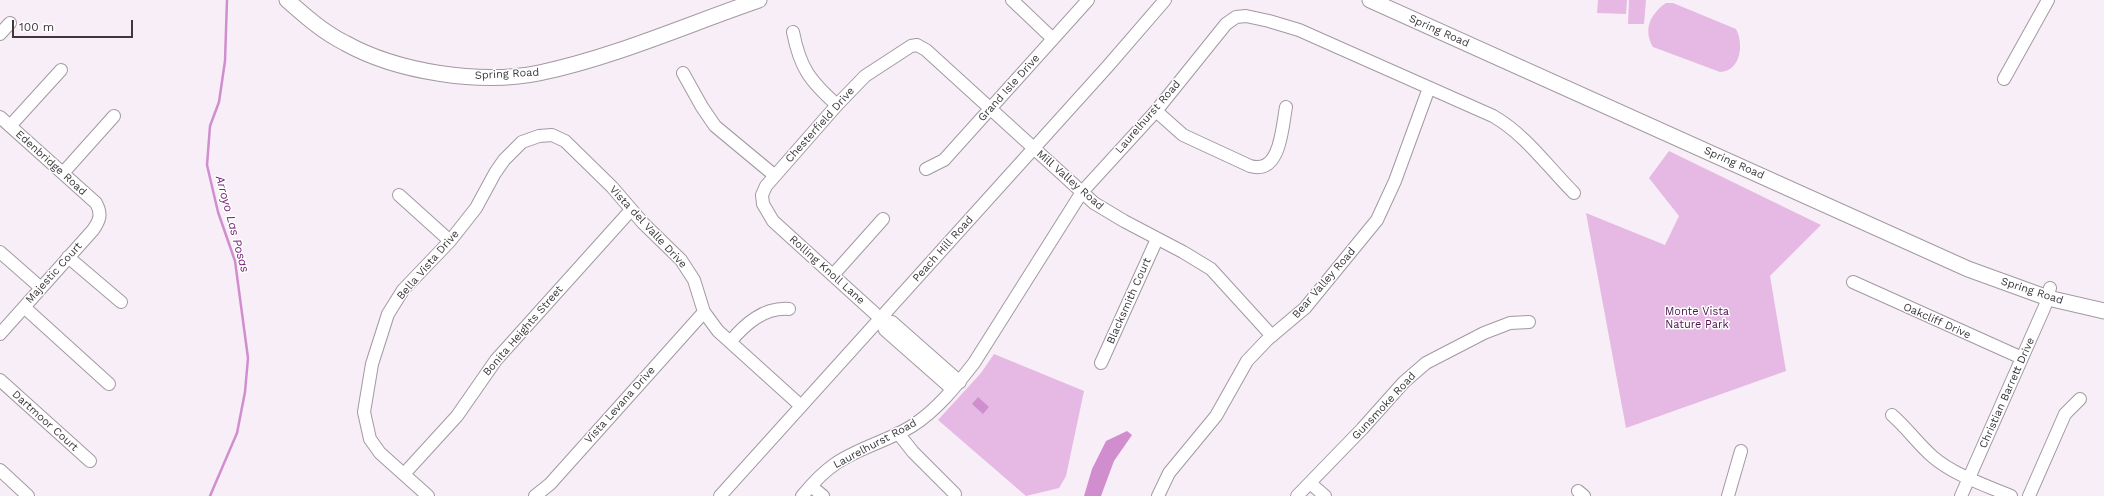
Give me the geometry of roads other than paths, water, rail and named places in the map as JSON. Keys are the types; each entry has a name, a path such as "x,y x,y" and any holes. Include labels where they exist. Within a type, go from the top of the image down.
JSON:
{"main road":[{"name":"Spring Road","path":"287,0 330,35 360,51 381,59 427,71 453,75 492,76 537,73 568,66 637,45 759,0"},
{"name":"Spring Road","path":"296,0 332,28 375,50 430,65 488,69 529,65 576,57 630,41 741,0"},
{"name":"Spring Road","path":"1370,0 1968,268 2104,311"},
{"name":"Spring Road","path":"1393,0 1963,256 2049,293 2104,301"}],"street":[{"path":"1012,0 1036,26 1053,39"},
{"name":"Grand Isle Drive","path":"926,169 944,160 1088,0"},
{"name":"Peach Hill Road","path":"720,496 1108,66 1165,0"},
{"path":"2004,79 2048,0"},
{"name":"Laurelhurst Road","path":"802,496 823,472 836,463 898,433 925,416 956,386 974,363 1082,192 1156,111 1226,24 1236,17 1246,16 1269,21 1305,32 1469,105 1505,123 1539,153 1574,193"},
{"path":"0,34 10,23"},
{"path":"793,32 798,57 806,73 813,83 837,105"},
{"name":"Mill Valley Road","path":"911,46 917,46 926,50 1101,208 1211,269 1272,336"},
{"name":"Chesterfield Drive","path":"773,221 765,210 762,199 764,189 774,175 865,76 911,46"},
{"path":"10,126 61,70"},
{"path":"683,73 702,107 715,126 774,175"},
{"name":"Bear Valley Road","path":"1158,496 1169,473 1216,416 1241,368 1272,336 1305,308 1377,220 1395,181 1429,88"},
{"path":"1156,111 1183,135 1250,166 1261,168 1269,162 1275,154 1281,137 1286,107"},
{"path":"63,173 114,116"},
{"name":"Edenbridge Road","path":"0,117 96,203 100,210"},
{"name":"Vista del Valle Drive","path":"504,160 527,139 546,135 560,137 570,144 631,210 681,260 694,280 704,312 718,331 801,406"},
{"name":"Bella Vista Drive","path":"428,496 380,453 370,439 364,420 366,391 372,364 392,306 403,290 450,241 476,208 495,173 504,160"},
{"path":"399,195 450,241"},
{"name":"Majestic Court","path":"0,334 100,221 100,210"},
{"name":"Bonita Heights Street","path":"404,474 457,416 496,360 631,210"},
{"path":"833,275 883,219"},
{"name":"Rolling Knoll Lane","path":"773,221 881,319 885,330 956,386"},
{"name":"Blacksmith Court","path":"1101,363 1157,239"},
{"path":"0,252 41,288"},
{"path":"68,257 121,302"},
{"name":"Oakcliff Drive","path":"1853,282 2022,358"},
{"name":"Christian Barrett Drive","path":"1961,496 2049,293"},
{"path":"24,307 109,384"},
{"path":"730,342 738,332 761,314 771,310 788,308"},
{"name":"Vista Levana Drive","path":"535,496 550,484 704,312"},
{"name":"Gunsmoke Road","path":"1297,496 1404,382 1426,363 1484,333 1510,323 1529,322"},
{"name":"Dartmoor Court","path":"0,380 90,461"},
{"path":"2029,496 2065,414 2080,399"},
{"path":"1892,415 1906,427 1932,457 1947,467 1969,478 2011,496"},
{"path":"898,433 913,452 955,494"},
{"path":"1728,496 1741,451"},
{"path":"0,470 28,496"},
{"path":"1310,483 1325,496"},
{"path":"811,486 822,496"}],"waterway":[{"name":"Arroyo Las Posas","path":"210,496 237,433 245,392 248,358 235,261 218,212 207,165 210,126 219,102 225,61 227,0"}],"park label":[{"name":"Monte Vista Nature Park","path":"1697,318"}]}
